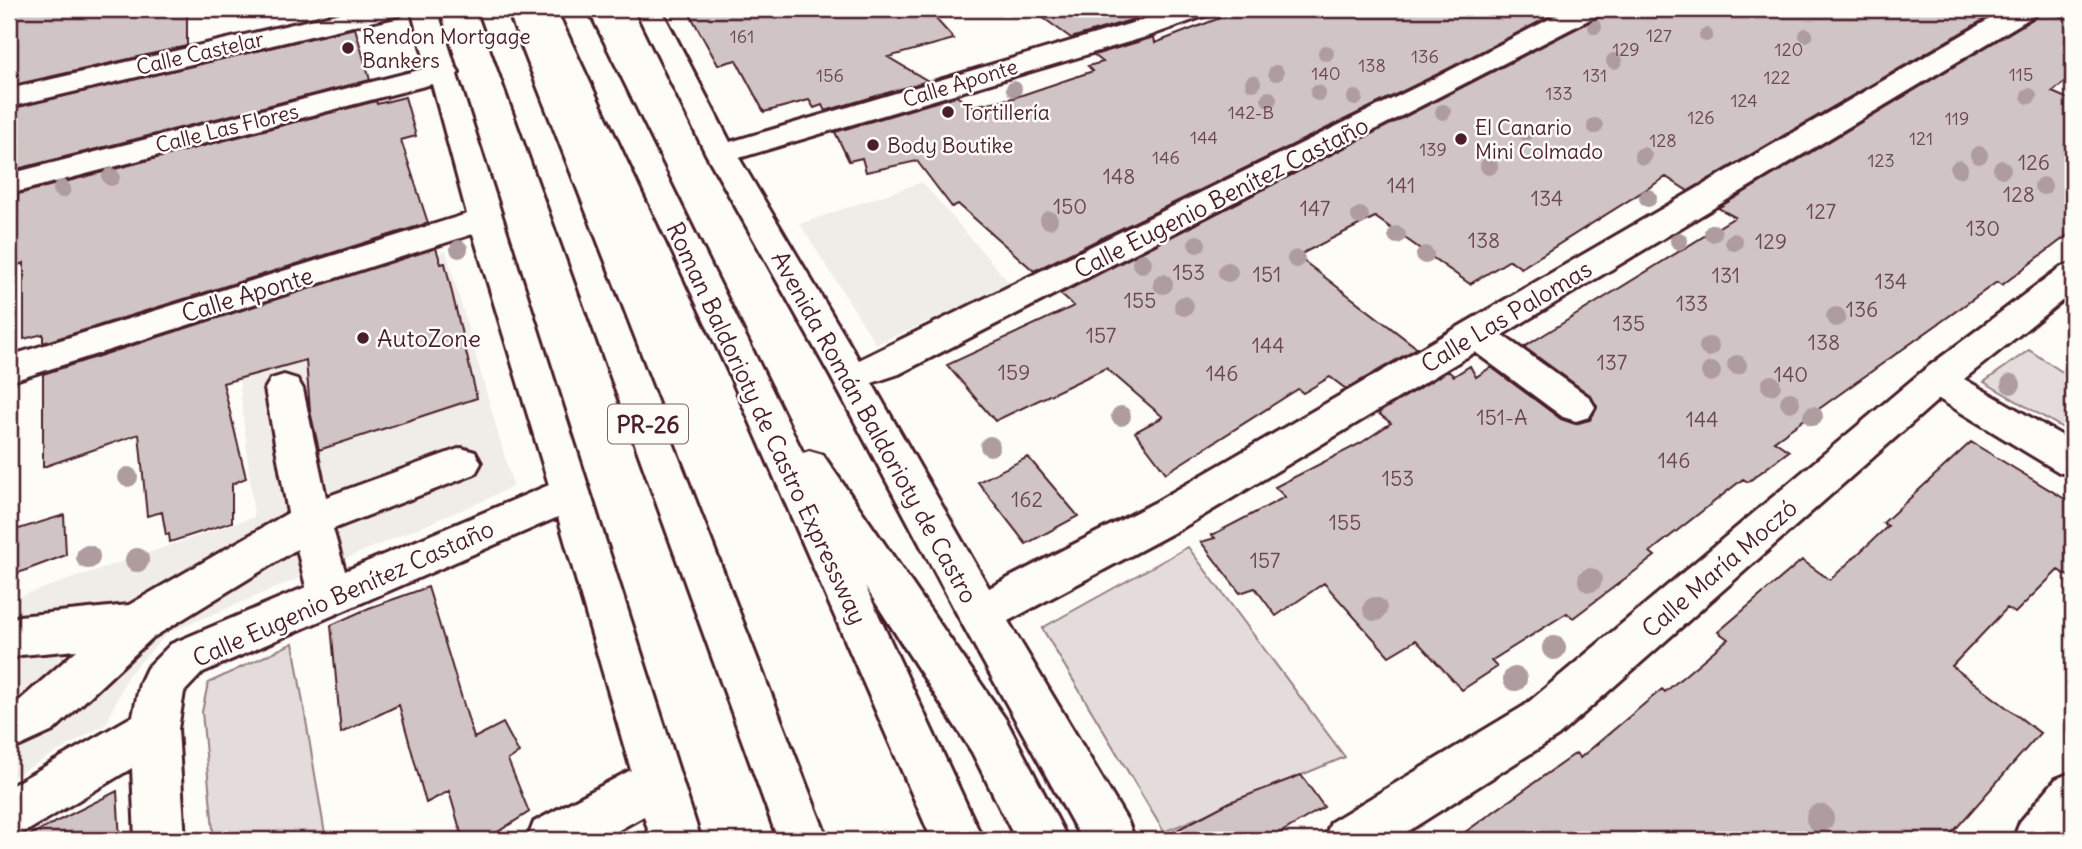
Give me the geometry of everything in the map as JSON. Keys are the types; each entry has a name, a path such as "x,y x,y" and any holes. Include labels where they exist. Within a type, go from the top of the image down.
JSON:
{"main road":[{"name":"Calle Castelar","path":"9,98 391,9"},
{"path":"424,9 445,72 485,219 572,493 676,840"},
{"name":"PR-26","path":"491,9 803,840"},
{"name":"Roman Baldorioty de Castro Expressway","path":"572,9 746,371 958,840"},
{"name":"Avenida Román Baldorioty de Castro","path":"649,9 721,154 850,377 1110,840"},
{"path":"1111,9 1139,30"},
{"name":"Calle Aponte","path":"721,154 1139,30 1198,9"},
{"name":"Calle Eugenio Benítez Castaño","path":"850,377 886,365 1589,9"},
{"name":"Calle Las Palomas","path":"981,614 1168,515 2026,9"},
{"name":"Calle Las Flores","path":"9,184 445,72"},
{"name":"Calle Aponte","path":"9,369 485,219"},
{"name":"Calle María Moczó","path":"1349,840 1541,721 1937,380 2073,275"},
{"path":"1476,334 1576,407"},
{"path":"746,371 989,736 1043,840"},
{"path":"1937,380 2073,461"},
{"path":"284,389 310,520 330,595"},
{"path":"9,729 36,716 136,624 310,520 461,463"},
{"name":"Calle Eugenio Benítez Castaño","path":"160,840 154,729 163,684 187,658 572,493"},
{"path":"9,640 19,636 136,624"},
{"path":"9,814 154,729"},
{"path":"552,840 659,781"},
{"path":"2038,840 2073,796"}],"shaded area":[{"path":"922,182 1012,286 876,344 800,224"},
{"path":"446,251 513,486 168,633 128,675 106,724 9,779 9,600 254,517 233,320"},
{"path":"2029,350 2073,379 2073,434 1984,382"},
{"path":"1188,547 1345,757 1164,832 1042,628"},
{"path":"293,643 326,840 214,840 202,712 208,683"}],"building":[{"path":"9,9 187,9 187,46 9,86"},
{"path":"687,9 927,9 954,39 888,57 928,81 825,111 822,105 814,108 809,100 764,112 736,60 718,65"},
{"path":"1031,9 1150,9 1151,14 1071,38"},
{"path":"1243,9 1564,9 1438,74 1034,271 958,204 952,207 917,161 866,172 862,158 849,161 835,132 956,96 972,106 1013,98 1093,71 1088,66 1103,62 1094,55 1154,37 1155,43"},
{"path":"1605,9 2002,9 1688,191 1666,177 1521,268 1510,260 1470,284 1375,217 1297,256 1417,348 1346,389 1330,377 1303,393 1298,389 1166,473 1135,432 1163,417 1106,368 995,421 947,365 1074,306 1060,294 1599,17"},
{"path":"2042,9 2073,21 2073,76 2052,92 2073,101 2073,231 2002,285 1997,282 1774,441 1789,451 1748,482 1743,479 1650,552 1655,556 1573,618 1567,613 1491,661 1497,667 1462,690 1416,640 1389,656 1324,583 1276,616 1255,588 1240,593 1201,542 1215,538 1212,535 1285,497 1275,487 1361,443 1391,423 1378,413 1448,371 1454,376 1470,366 1476,377 1491,367 1561,419 1575,424 1590,420 1597,408 1591,396 1524,347 1735,217 1718,208 2036,17"},
{"path":"355,28 370,80 9,171 9,109"},
{"path":"405,97 416,136 401,140 428,223 43,343 43,334 24,339 24,263 15,266 18,194 376,101 377,104"},
{"path":"436,248 441,264 445,263 477,398 319,450 310,411 306,360 223,383 246,478 232,484 232,522 170,542 162,512 147,516 139,434 43,467 43,374"},
{"path":"1971,442 2073,504 2073,579 2058,570 2015,613 2007,608 1952,666 2040,733 1946,840 1454,840 1576,753 1580,758 1662,689 1665,692 1728,639 1718,632 1802,560 1830,580 1888,526 1883,523"},
{"path":"1028,457 1078,516 1026,544 978,482"},
{"path":"64,515 66,555 10,576 9,532"},
{"path":"428,587 474,738 503,723 519,753 508,760 529,812 485,840 463,840 449,791 426,803 399,705 341,733 331,625"},
{"path":"1301,775 1324,807 1268,840 1158,840 1230,802"},
{"path":"117,791 120,840 20,840"}],"place":[{"name":"Rendon Mortgage Bankers","path":"348,48"},
{"name":"Tortillería","path":"948,112"},
{"name":"El Canario Mini Colmado","path":"1461,139"},
{"name":"Body Boutike","path":"873,145"},
{"name":"AutoZone","path":"363,338"}]}
